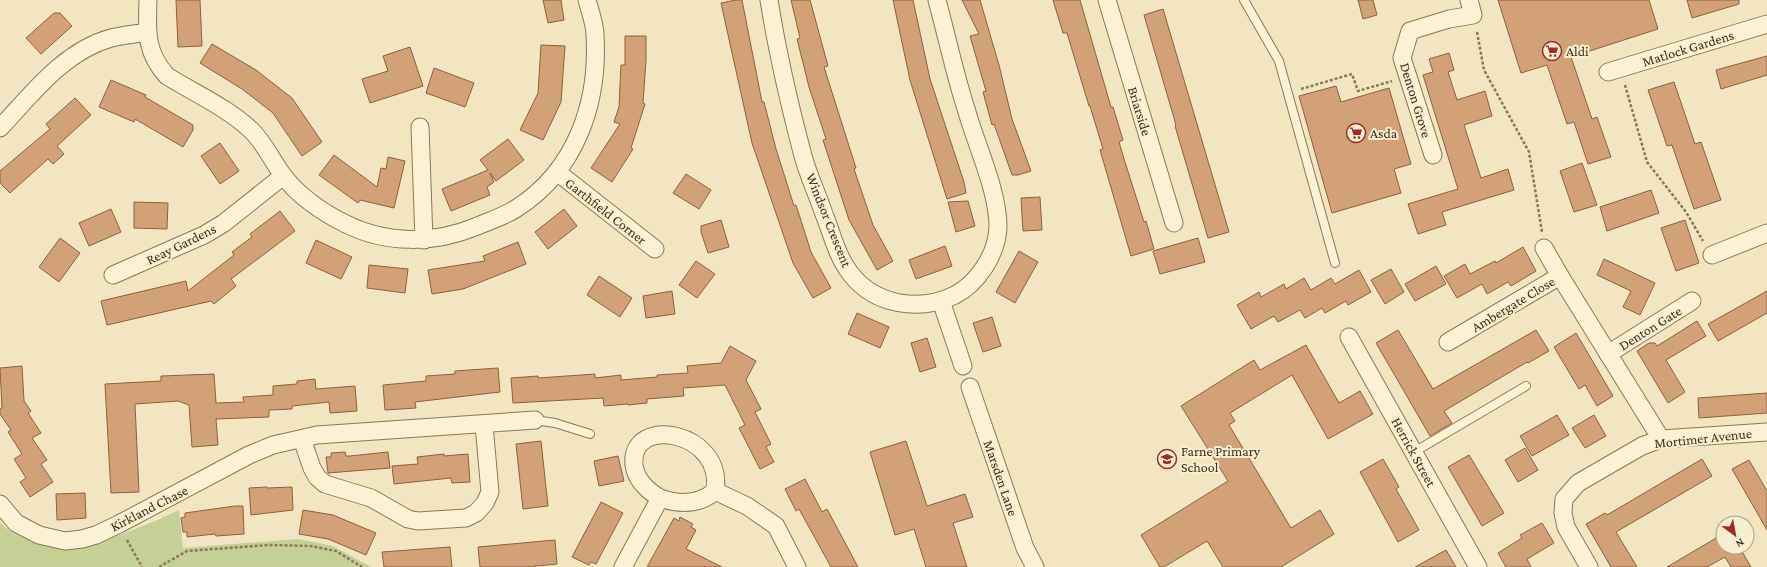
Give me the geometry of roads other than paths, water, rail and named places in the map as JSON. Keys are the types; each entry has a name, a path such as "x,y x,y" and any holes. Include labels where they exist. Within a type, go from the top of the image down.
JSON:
{"street":[{"path":"148,0 147,32 149,44 154,59 167,76 231,113 253,132 284,176 300,194 345,224 370,234 424,240 460,234 517,208 540,189 557,172 568,156 580,134 588,111 594,83 595,34 587,0"},
{"name":"Windsor Crescent","path":"769,0 773,25 802,154 840,257 850,273 860,284 874,294 903,304 920,305 941,301 957,294 970,285 983,270 992,252 998,229 996,203 966,111 937,0"},
{"name":"Briarside","path":"1107,0 1174,222"},
{"name":"Denton Grove","path":"1433,155 1402,58 1410,31 1449,19 1471,8"},
{"name":"Matlock Gardens","path":"1614,70 1767,24"},
{"path":"0,128 54,72 84,49 111,38 147,32"},
{"path":"420,127 424,240"},
{"name":"Garthfield Corner","path":"557,172 655,249"},
{"name":"Reay Gardens","path":"113,275 204,235 224,223 284,176"},
{"path":"1712,255 1767,233"},
{"path":"1544,248 1560,276"},
{"name":"Ambergate Close","path":"1448,342 1560,276 1661,439"},
{"path":"941,301 963,366"},
{"name":"Denton Gate","path":"1608,354 1692,301"},
{"name":"Herrick Street","path":"1349,337 1478,567"},
{"name":"Marsden Lane","path":"970,387 1025,548 1035,567"},
{"name":"Kirkland Chase","path":"0,504 8,515 27,530 52,539 65,541 82,539 96,535 119,524 249,456 274,445 317,435 484,425 535,420"},
{"path":"302,439 317,478 325,484 371,498 408,519 418,521 466,518 476,513 485,503 490,492 484,425"},
{"name":"Mortimer Avenue","path":"1586,566 1566,527 1563,513 1564,499 1578,483 1642,446 1661,439 1767,432"},
{"path":"665,434 677,435 700,448 714,468 717,481 715,491 707,498 696,502 674,503 660,498 651,493 640,480 634,468 633,456 638,446 645,440 665,434"},
{"path":"715,491 747,506 776,526 797,567"},
{"path":"623,567 660,498"}],"lane":[{"path":"1244,0 1279,61 1335,263"},
{"path":"1414,452 1526,386"},
{"name":"Kirkland Chase","path":"535,420 555,423 590,434"}],"place":[{"name":"Aldi","path":"1552,51"},
{"name":"Asda","path":"1356,133"},
{"name":"Farne Primary School","path":"1167,459"}]}
